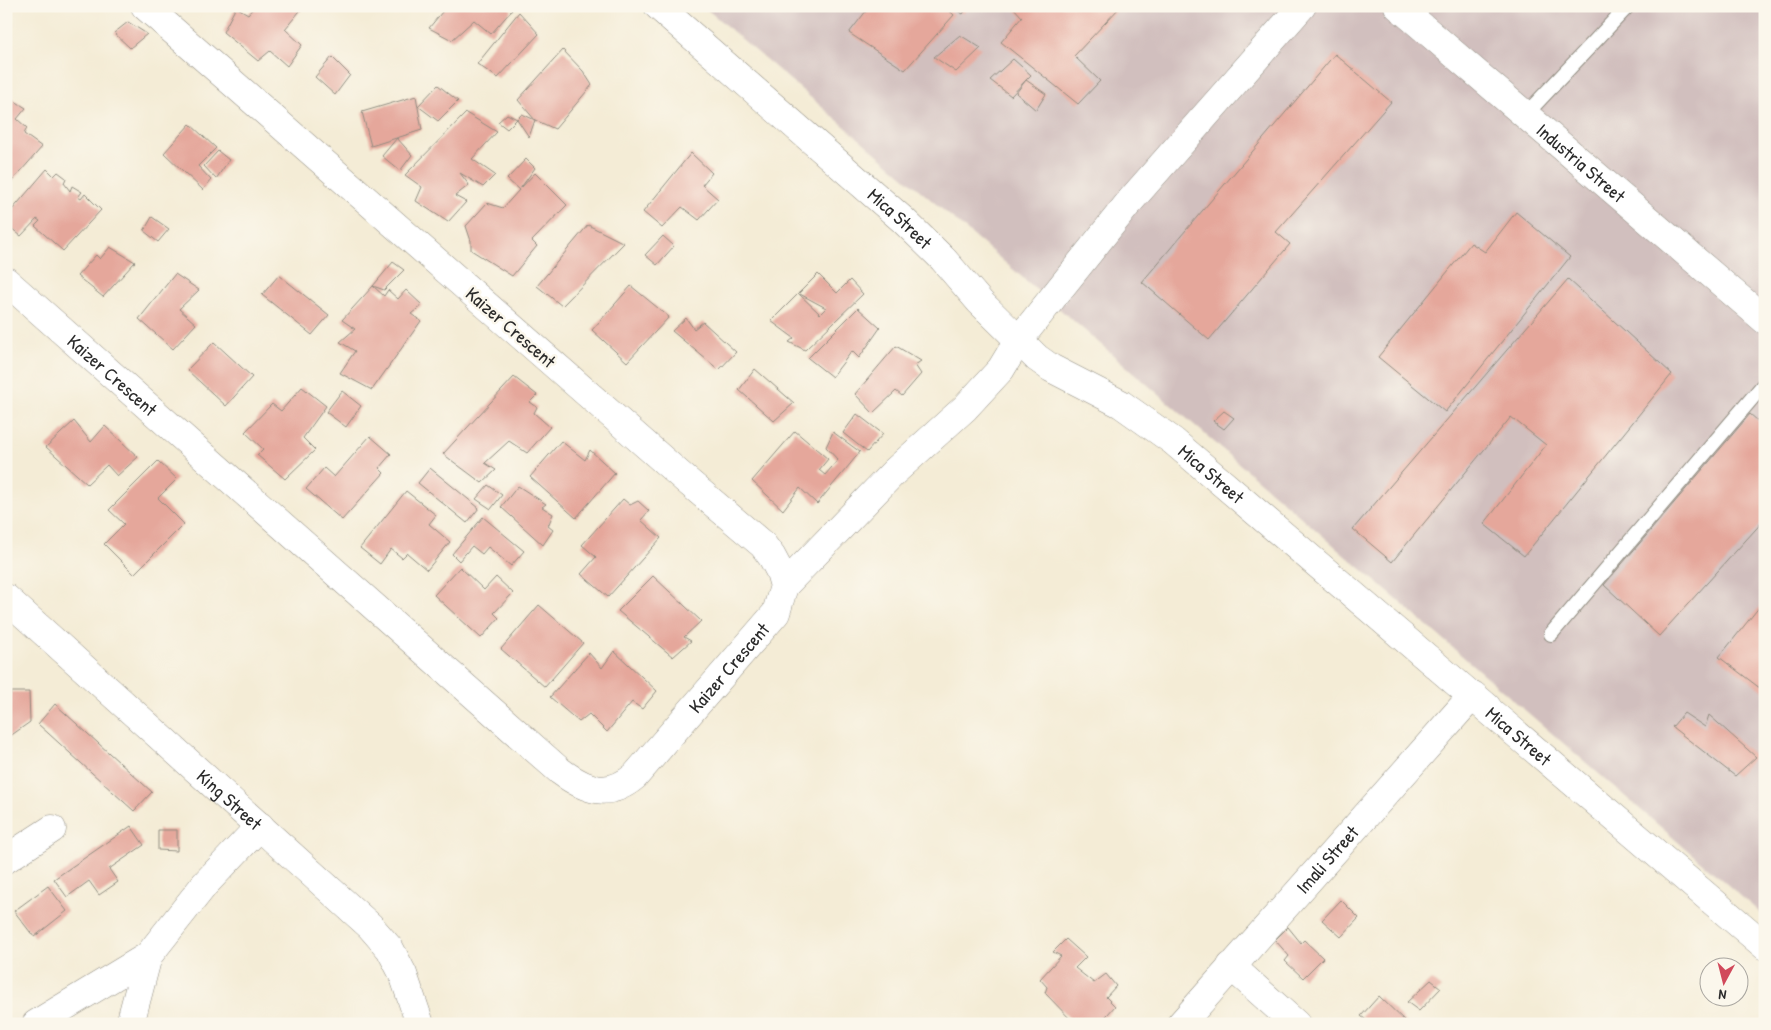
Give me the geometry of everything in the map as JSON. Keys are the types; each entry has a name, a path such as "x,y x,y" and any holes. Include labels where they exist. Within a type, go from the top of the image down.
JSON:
{"street":[{"name":"Kaizer Crescent","path":"6,281 545,758 560,771 583,786 606,790 620,787 635,776 773,618 784,586 776,564 763,545 686,480 145,6"},
{"name":"Mica Street","path":"658,6 910,226 943,259 980,302 1018,340 1050,368 1121,404 1173,440 1765,946"},
{"path":"784,586 894,472 983,390 1001,369 1018,340 1131,200 1302,6"},
{"name":"Industria Street","path":"1398,6 1765,320"},
{"name":"King Street","path":"6,598 348,904 370,926 390,949 403,974 420,1024"},
{"name":"Imali Street","path":"1181,1024 1231,966 1476,698"},
{"path":"36,1024 148,956 205,884 260,826"},
{"path":"6,859 52,829"},
{"path":"130,1024 148,956"},
{"path":"1231,966 1296,1024"}],"lane":[{"path":"1526,114 1628,6"},
{"path":"1551,634 1765,383"}],"shaded area":[{"path":"703,6 1765,6 1765,917 1069,317"}],"building":[{"path":"255,6 304,6 285,29 302,45 287,66 270,51 258,61 223,32 236,7 248,14"},
{"path":"447,6 507,6 512,10 491,34 474,20 452,40 429,28"},
{"path":"870,6 944,6 954,15 905,70 849,33"},
{"path":"950,6 968,6 963,14"},
{"path":"1012,6 1121,6 1074,56 1100,81 1078,104 1001,42 1022,17"},
{"path":"519,12 539,34 498,78 477,64"},
{"path":"128,22 147,34 130,48 114,33"},
{"path":"960,35 981,48 956,72 934,57"},
{"path":"563,50 583,71 592,85 555,129 535,120 518,100"},
{"path":"1335,54 1391,102 1276,232 1290,244 1209,340 1142,282"},
{"path":"332,57 350,75 335,95 315,77"},
{"path":"1013,59 1031,75 1011,96 990,80"},
{"path":"1026,80 1046,94 1036,110 1016,93"},
{"path":"438,85 458,101 438,121 418,106"},
{"path":"7,96 26,108 17,119 27,128 24,134 42,147 6,188"},
{"path":"416,96 422,130 371,146 362,112"},
{"path":"466,113 497,132 472,159 495,175 483,187 460,173 469,185 455,196 466,202 448,222 416,201 422,187 405,175"},
{"path":"507,114 517,119 507,129 498,122"},
{"path":"522,114 535,120 529,137 517,119"},
{"path":"190,124 216,148 198,166 211,180 203,190 164,153"},
{"path":"397,138 412,155 400,171 382,156"},
{"path":"218,151 229,160 216,179 204,166"},
{"path":"691,153 712,173 702,185 718,199 699,220 682,207 662,228 643,212"},
{"path":"526,159 535,168 520,189 535,173 567,205 532,241 537,246 512,276 471,250 471,241 466,226 487,203 503,208 519,190 507,179"},
{"path":"47,169 54,176 58,172 66,178 64,183 70,191 72,186 82,192 78,197 81,199 85,194 101,210 63,251 35,226 40,221 37,219 21,236 6,224 6,217"},
{"path":"1516,212 1570,257 1445,412 1378,357 1471,243 1485,252"},
{"path":"152,217 169,229 158,242 144,231"},
{"path":"588,225 624,243 562,306 537,286"},
{"path":"663,236 674,246 657,265 645,255"},
{"path":"110,247 135,262 103,297 77,276 96,255 100,259"},
{"path":"393,262 404,270 384,290 373,286"},
{"path":"175,274 199,290 179,309 196,324 173,349 139,319"},
{"path":"818,274 837,293 850,280 863,294 805,350 789,342 794,338 771,321 799,293","holes":["799,293 826,308 820,314"]},
{"path":"279,275 329,315 312,335 262,295"},
{"path":"1568,279 1672,374 1524,556 1484,524 1546,445 1511,417 1392,562 1353,529"},
{"path":"373,286 384,296 388,290 398,299 406,290 422,305 411,314 421,321 372,390 340,373 355,351 340,342 355,329 342,320"},
{"path":"631,286 669,317 627,362 592,330"},
{"path":"858,308 880,328 859,358 852,351 832,377 808,358"},
{"path":"686,318 694,329 703,322 736,352 719,370 672,331"},
{"path":"214,342 252,377 226,406 187,370"},
{"path":"896,346 921,361 915,365 921,374 902,396 896,391 873,413 855,394"},
{"path":"755,369 794,403 774,421 739,390"},
{"path":"514,377 537,395 530,402 537,407 534,413 550,427 527,453 509,441 485,463 496,470 482,483 443,454"},
{"path":"302,387 326,406 303,438 315,450 285,479 257,455 263,449 245,432 272,404 281,411"},
{"path":"342,391 361,406 346,427 326,412"},
{"path":"1224,411 1234,418 1224,429 1213,421"},
{"path":"857,414 883,434 867,452 843,433"},
{"path":"1750,414 1765,427 1765,519 1659,636 1604,585"},
{"path":"74,421 91,442 105,426 138,457 117,476 107,465 87,484 46,447"},
{"path":"795,431 828,459 819,470 825,475 838,460 826,447 833,432 860,452 817,504 800,488 783,510 752,481"},
{"path":"370,436 391,454 379,468 384,473 342,520 306,489 324,468 334,477"},
{"path":"561,441 585,460 590,450 615,473 576,518 530,477"},
{"path":"158,461 177,479 158,498 184,524 134,574 104,544 124,524 109,510"},
{"path":"430,468 479,508 467,523 418,483"},
{"path":"488,485 502,495 491,509 476,499"},
{"path":"518,486 546,504 542,507 553,514 548,526 553,530 543,545 501,507"},
{"path":"406,491 436,515 429,524 450,542 427,570 407,553 402,558 391,549 380,564 360,548"},
{"path":"623,499 630,505 638,501 649,511 641,520 661,538 608,597 581,574 596,557 582,545"},
{"path":"483,517 524,551 511,566 488,547 482,554 472,546 459,561 452,554"},
{"path":"460,567 484,590 496,577 513,593 494,613 499,618 481,638 434,595"},
{"path":"653,576 701,621 684,637 691,641 673,657 618,611"},
{"path":"1765,600 1765,692 1719,657"},
{"path":"539,605 583,643 545,687 501,649"},
{"path":"614,651 657,691 642,709 632,702 607,732 589,714 579,722 550,697 589,653 602,668"},
{"path":"11,692 29,692 30,722 6,739 6,706"},
{"path":"55,704 152,792 134,811 38,724"},
{"path":"1684,713 1705,727 1709,715 1756,757 1735,776 1672,727"},
{"path":"131,826 144,845 109,869 118,882 99,895 89,881 67,897 54,879"},
{"path":"158,830 177,830 177,851 158,850"},
{"path":"48,886 67,911 34,937 14,911"},
{"path":"1341,900 1359,918 1341,937 1322,920"},
{"path":"1288,927 1301,943 1304,940 1323,958 1303,978 1285,961 1289,956 1275,940"},
{"path":"1066,939 1086,957 1075,968 1094,983 1106,974 1116,986 1106,997 1115,1006 1101,1024 1075,1024 1045,993 1047,987 1040,979 1061,956 1053,952"},
{"path":"1431,980 1441,988 1419,1011 1407,1002"},
{"path":"1379,996 1408,1024 1371,1024 1361,1016"}]}
